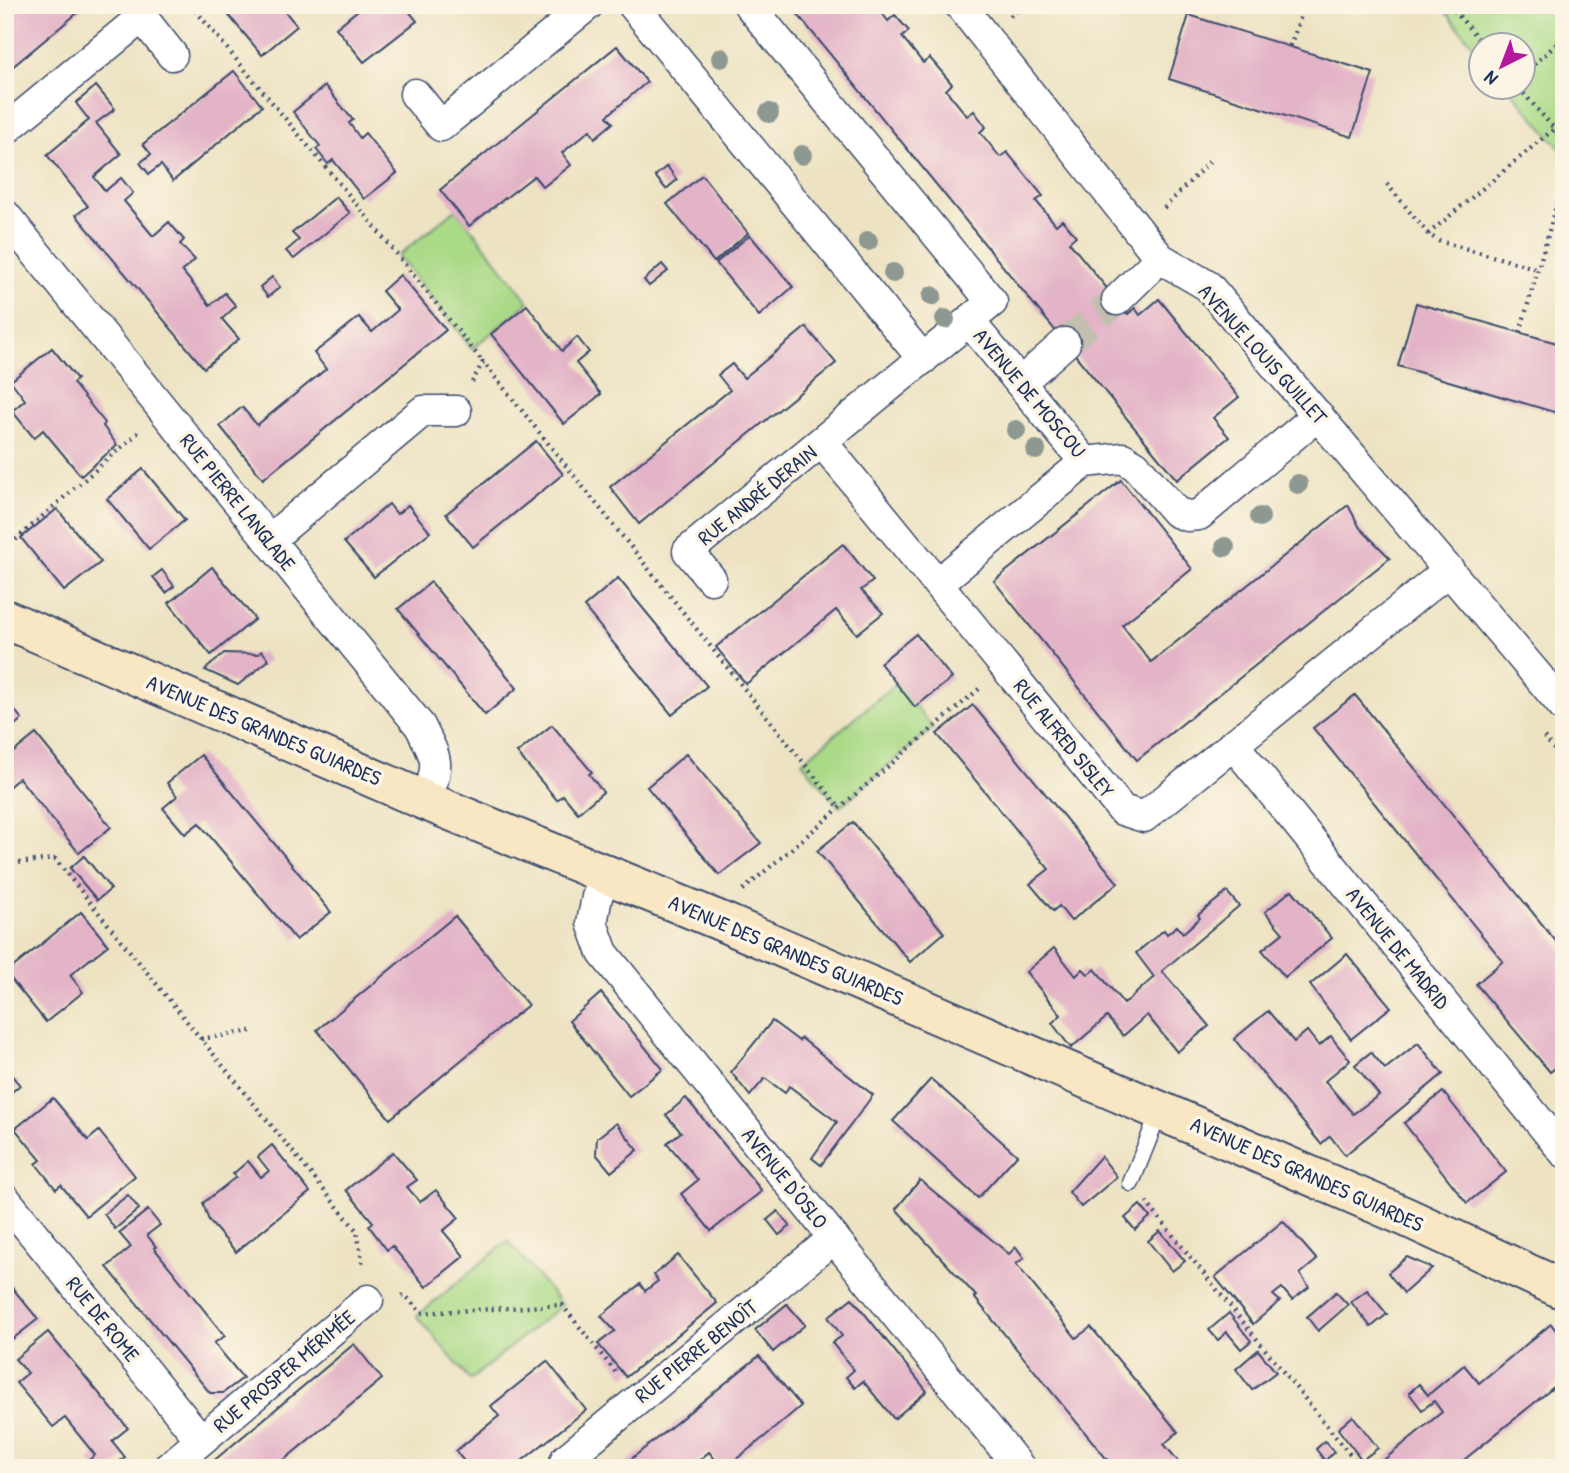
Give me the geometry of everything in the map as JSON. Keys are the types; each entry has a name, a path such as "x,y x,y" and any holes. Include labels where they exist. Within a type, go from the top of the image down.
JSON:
{"street":[{"path":"415,94 441,126 588,5"},
{"path":"633,5 923,359"},
{"name":"AVENUE DE MOSCOU","path":"749,5 992,302 969,321 1086,462 1123,458 1136,466 1176,512 1187,516 1199,515 1318,415"},
{"name":"AVENUE LOUIS GUILLET","path":"960,5 1160,258 1208,286 1564,707"},
{"path":"5,130 142,17 172,55"},
{"name":"RUE PIERRE LANGLADE","path":"5,215 420,726 434,753 437,768 426,801"},
{"path":"1117,300 1160,258"},
{"path":"822,442 969,321"},
{"path":"1020,383 1065,343"},
{"path":"269,540 423,411 456,411"},
{"name":"RUE ANDRÉ DERAIN","path":"711,579 688,551 822,442"},
{"name":"RUE ALFRED SISLEY","path":"822,442 1122,810 1144,817 1449,570"},
{"path":"938,583 1086,462"},
{"name":"AVENUE DES GRANDES GUIARDES","path":"5,619 426,801 718,920 1160,1110 1406,1217 1564,1290"},
{"name":"AVENUE DE MADRID","path":"1233,744 1564,1152"},
{"name":"AVENUE D'OSLO","path":"605,873 592,923 604,953 1020,1468"},
{"name":"RUE DE ROME","path":"5,1199 201,1440"},
{"name":"RUE PIERRE BENOÎT","path":"563,1468 566,1459 834,1238"},
{"name":"RUE PROSPER MÉRIMÉE","path":"168,1468 368,1300"}],"lane":[{"path":"1131,1183 1160,1110"}],"path":[{"path":"191,5 358,206 839,807"},
{"path":"1290,46 1305,5"},
{"path":"1450,5 1472,32"},
{"path":"1538,61 1564,37"},
{"path":"1531,102 1564,140"},
{"path":"1428,234 1554,129"},
{"path":"1139,229 1213,159"},
{"path":"1520,332 1564,178"},
{"path":"1387,184 1428,234 1439,241 1538,269"},
{"path":"456,411 483,362"},
{"path":"5,549 164,411"},
{"path":"718,920 729,901 1006,666"},
{"path":"5,864 55,859 357,1231 368,1300 405,1295 421,1313 562,1305 637,1400"},
{"path":"200,1040 251,1031"},
{"path":"1131,1183 1361,1468"}],"green space":[{"path":"1440,5 1564,5 1564,153 1521,102 1538,102 1538,32 1468,32 1468,39"},
{"path":"456,209 529,302 472,349 398,256"},
{"path":"897,683 933,728 839,807 802,762"},
{"path":"508,1241 562,1305 470,1380 417,1316"}],"building":[{"path":"15,5 87,5 5,73 5,13"},
{"path":"220,5 280,5 297,26 262,55"},
{"path":"364,5 404,5 417,21 364,62 336,28"},
{"path":"790,5 876,5 888,21 895,15 909,31 902,37 923,63 930,58 952,84 946,90 967,116 974,111 986,127 980,132 1000,157 1007,152 1043,196 1036,201 1056,225 1062,220 1076,236 1069,242 1128,314 1135,308 1140,315 1159,299 1239,397 1213,418 1229,437 1177,480"},
{"path":"1189,15 1373,73 1352,137 1169,79"},
{"path":"617,46 647,82 607,116 613,123 595,138 590,130 562,153 571,165 543,187 534,176 469,226 440,190"},
{"path":"234,71 262,106 173,181 161,165 149,174 140,163 151,154 143,144"},
{"path":"96,86 115,109 96,123 121,154 94,177 105,191 121,178 133,193 124,201 153,236 169,222 184,240 180,244 195,260 182,271 210,305 225,293 236,306 222,319 239,339 204,368 76,215 88,206 47,155 89,120 76,103"},
{"path":"325,86 353,120 349,123 360,138 365,133 397,173 364,199 333,160 328,164 316,149 320,146 293,112"},
{"path":"667,166 677,180 666,189 655,176"},
{"path":"702,175 748,233 714,262 667,204"},
{"path":"336,197 350,213 294,259 286,251 299,240 292,233"},
{"path":"750,235 793,287 759,316 716,263"},
{"path":"662,264 668,271 649,286 644,280"},
{"path":"400,275 446,330 263,479 220,426 242,407 257,425 326,369 314,353 359,317 372,332 398,310 382,291"},
{"path":"272,277 280,287 268,297 260,287"},
{"path":"1416,303 1564,345 1564,415 1398,366"},
{"path":"527,305 562,351 577,337 589,352 576,363 601,394 564,424 491,334"},
{"path":"806,327 836,363 639,524 610,487 730,390 718,375 732,364 744,378"},
{"path":"52,348 77,379 73,383 105,423 103,426 117,445 81,476 43,430 34,438 12,411 25,400 11,381"},
{"path":"536,441 563,474 473,547 446,514"},
{"path":"143,469 185,520 149,549 107,499"},
{"path":"1121,480 1192,569 1122,625 1151,662 1348,505 1360,528 1390,558 1137,760 994,581"},
{"path":"389,504 397,514 408,505 430,532 374,577 344,542"},
{"path":"57,509 101,562 64,591 21,538"},
{"path":"843,544 873,581 861,590 883,613 857,634 836,610 746,684 716,647"},
{"path":"212,567 255,619 211,655 169,603"},
{"path":"162,570 174,586 166,593 153,577"},
{"path":"618,578 707,686 672,715 584,607"},
{"path":"431,582 517,688 485,715 398,609"},
{"path":"916,634 952,678 915,707 880,663"},
{"path":"262,651 269,660 238,685 205,670 224,653 258,654"},
{"path":"1355,695 1564,951 1564,1061 1550,1072 1476,984 1503,961 1313,728"},
{"path":"5,699 22,719 5,733"},
{"path":"973,705 1118,883 1071,921 1059,906 1053,911 1030,884 1049,869 937,734"},
{"path":"552,725 592,772 589,774 603,792 578,813 563,795 557,800 517,753"},
{"path":"36,734 111,827 79,853 19,778 5,790 5,759"},
{"path":"686,754 761,843 719,875 647,787"},
{"path":"201,755 331,912 296,940 199,823 185,834 163,808 177,796 167,783"},
{"path":"853,822 944,933 910,962 817,851"},
{"path":"84,856 111,889 97,900 70,868"},
{"path":"1292,890 1332,938 1285,977 1262,950 1283,933 1265,912"},
{"path":"1227,892 1239,906 1162,971 1209,1026 1177,1052 1147,1015 1123,1036 1107,1017 1071,1048 1052,1023 1061,1015 1026,972 1054,948 1076,976 1083,969 1088,974 1095,969 1124,1004 1154,977 1136,953 1164,930 1167,934 1177,926 1183,933 1200,918 1198,915"},
{"path":"81,912 108,945 70,975 83,992 46,1022 6,973"},
{"path":"455,916 528,1005 390,1119 317,1030"},
{"path":"1347,954 1391,1007 1351,1039 1310,985"},
{"path":"601,993 663,1069 629,1096 569,1021"},
{"path":"1268,1011 1294,1042 1307,1031 1319,1046 1331,1036 1350,1060 1325,1081 1353,1114 1379,1095 1355,1065 1371,1052 1385,1069 1418,1043 1443,1074 1345,1155 1330,1136 1321,1144 1234,1039"},
{"path":"772,1021 799,1041 801,1038 873,1095 821,1165 812,1158 837,1122 789,1086 785,1093 765,1078 750,1096 731,1072"},
{"path":"5,1068 20,1085 5,1098"},
{"path":"931,1079 1017,1155 978,1198 893,1121"},
{"path":"1443,1092 1506,1172 1467,1203 1404,1123"},
{"path":"53,1098 88,1140 99,1131 135,1176 86,1216 61,1185 56,1189 36,1164 41,1160 15,1129"},
{"path":"686,1098 762,1191 711,1231 681,1194 698,1180 667,1143 681,1132 666,1115"},
{"path":"616,1123 638,1150 611,1172 596,1154 597,1138"},
{"path":"272,1145 310,1192 236,1252 209,1221 203,1203 236,1177 233,1174 248,1161 261,1177 269,1171 258,1157"},
{"path":"393,1152 417,1180 407,1187 420,1202 436,1190 459,1218 443,1231 464,1256 426,1287 392,1246 387,1250 369,1226 373,1222 346,1190"},
{"path":"1101,1156 1117,1177 1081,1207 1069,1192"},
{"path":"920,1180 1009,1254 1016,1247 1024,1258 1016,1264 1076,1338 1091,1327 1178,1432 1164,1444 1184,1468 1114,1468 974,1297 976,1296 896,1209"},
{"path":"128,1195 139,1209 115,1229 104,1214"},
{"path":"1140,1205 1150,1217 1135,1230 1125,1218"},
{"path":"148,1210 160,1225 147,1235 156,1247 154,1248 225,1336 214,1343 243,1378 223,1393 210,1393 107,1267 131,1247 119,1233"},
{"path":"778,1211 790,1226 779,1235 767,1220"},
{"path":"1283,1221 1317,1260 1300,1274 1309,1287 1292,1300 1282,1288 1273,1295 1280,1301 1253,1324 1215,1277"},
{"path":"1160,1231 1185,1261 1172,1271 1148,1241"},
{"path":"678,1255 717,1303 626,1377 598,1344 615,1331 601,1316 640,1284 645,1291 658,1281 654,1275"},
{"path":"1407,1257 1432,1268 1404,1293 1388,1273"},
{"path":"5,1279 38,1319 5,1345"},
{"path":"1367,1290 1387,1314 1371,1327 1351,1302"},
{"path":"1336,1292 1348,1305 1318,1331 1307,1317"},
{"path":"852,1298 927,1391 894,1419 863,1381 855,1388 846,1377 854,1370 832,1343 842,1336 828,1317"},
{"path":"787,1304 805,1325 773,1352 755,1330"},
{"path":"1229,1313 1251,1341 1241,1349 1227,1332 1218,1340 1209,1330"},
{"path":"1551,1324 1564,1340 1564,1378 1549,1391 1454,1468 1374,1468 1442,1412 1434,1401 1422,1410 1409,1393 1419,1384 1428,1395 1464,1365 1479,1383"},
{"path":"48,1332 128,1428 112,1441 125,1457 112,1468 95,1468 89,1460 95,1455 65,1418 53,1427 16,1383 28,1373 15,1359"},
{"path":"354,1344 382,1379 278,1465 280,1468 205,1468"},
{"path":"1258,1350 1276,1372 1252,1390 1236,1369"},
{"path":"759,1356 801,1406 763,1438 725,1468 722,1468 709,1452 690,1468 620,1468"},
{"path":"547,1361 586,1410 513,1468 462,1468 466,1464 456,1451 499,1416 491,1406"},
{"path":"1353,1416 1378,1448 1362,1460 1338,1429"},
{"path":"1325,1441 1334,1452 1325,1461 1316,1449"}],"tunnel":[{"path":"1065,343 1117,300"}]}
